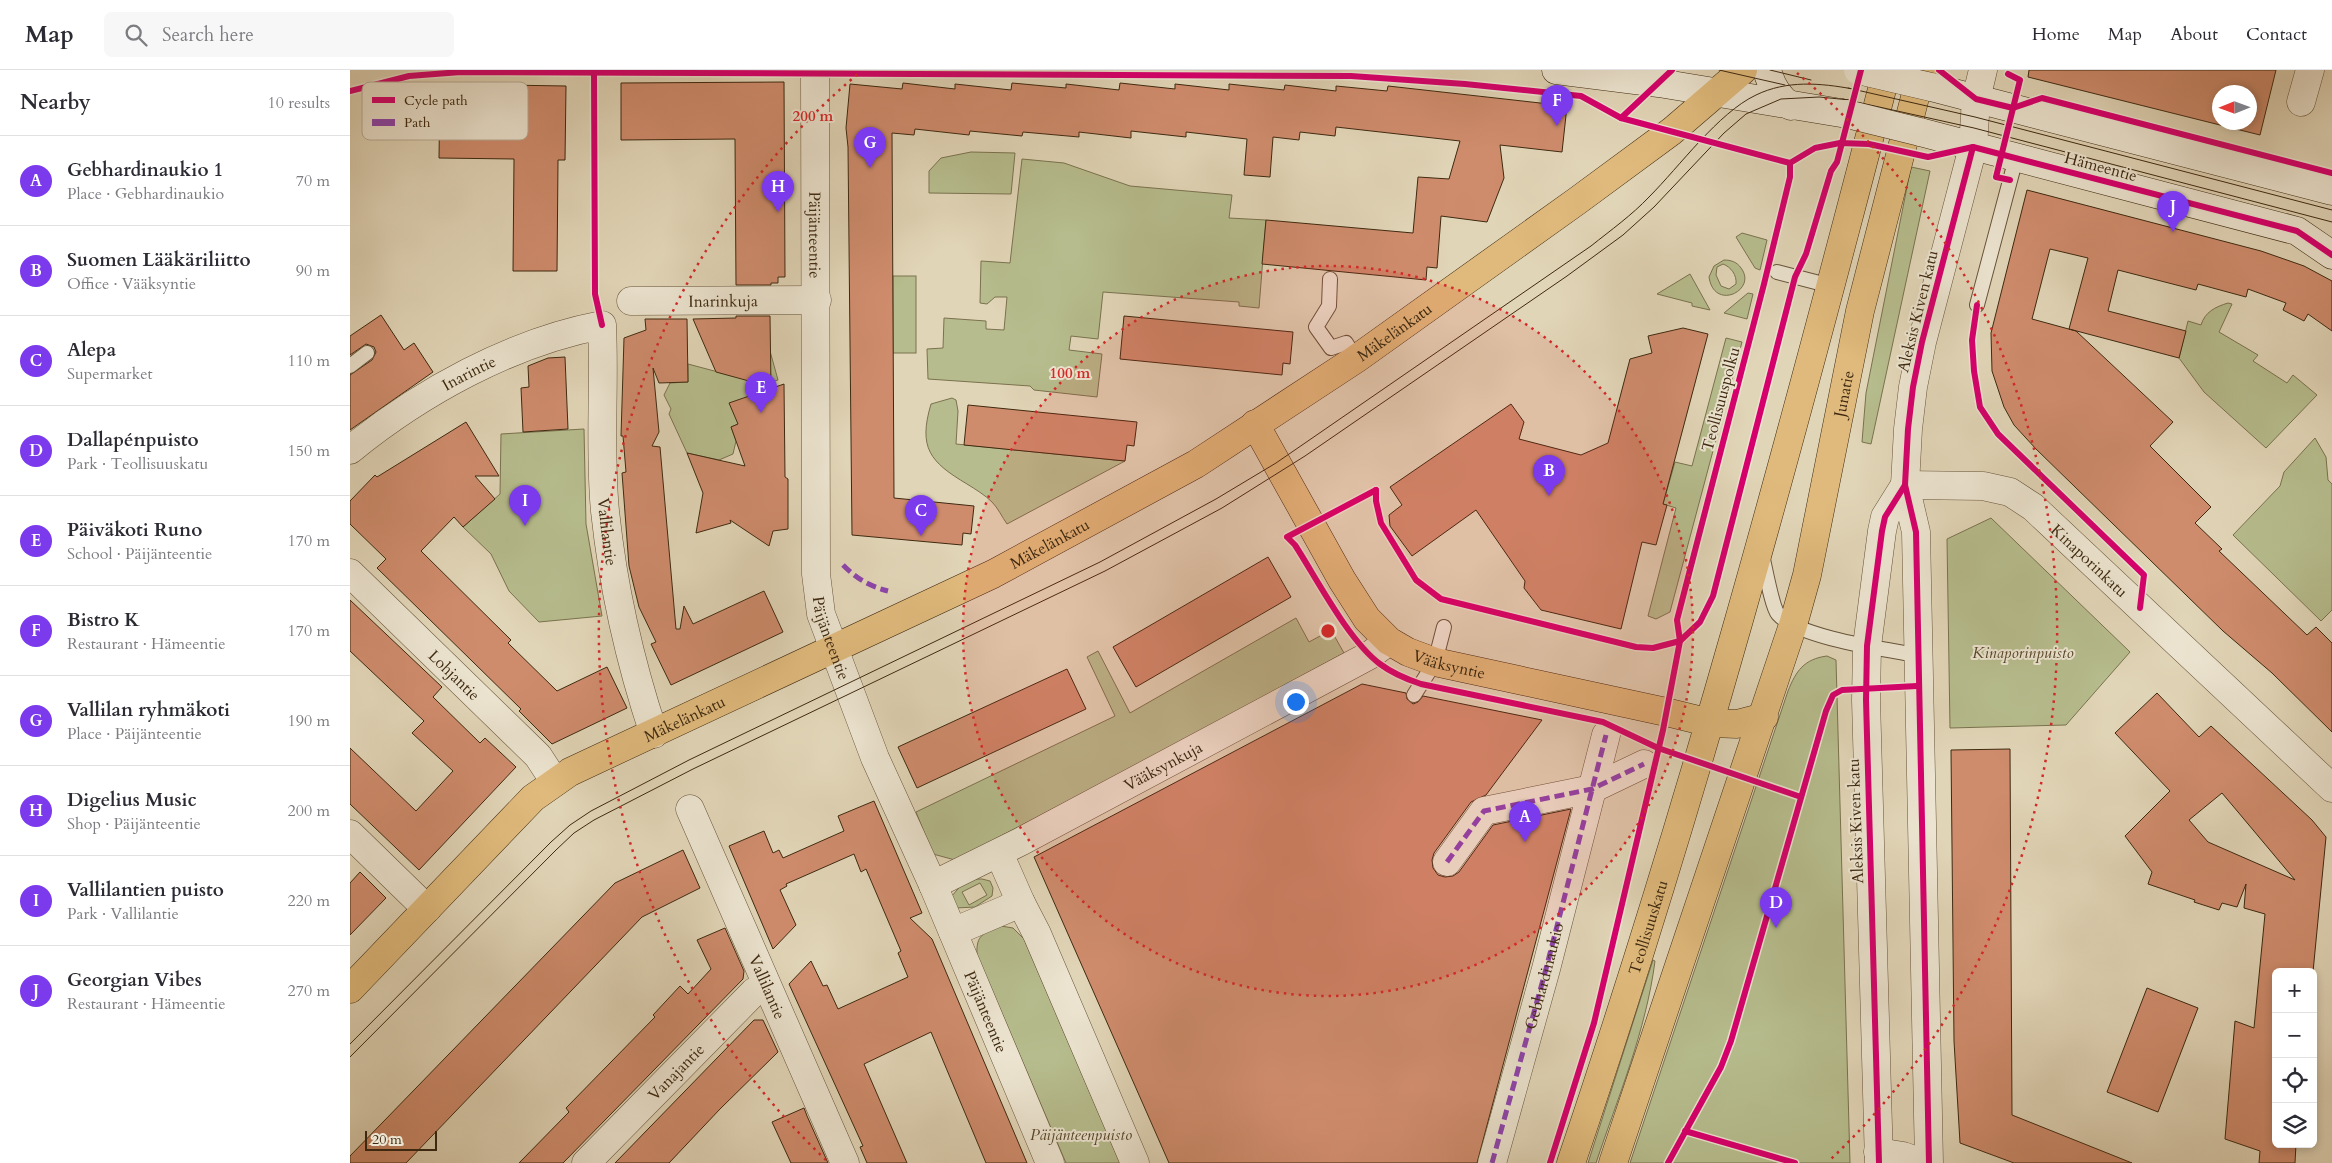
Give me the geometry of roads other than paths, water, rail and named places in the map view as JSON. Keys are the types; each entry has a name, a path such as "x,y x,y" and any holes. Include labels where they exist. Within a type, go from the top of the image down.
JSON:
{"main road":[{"name":"Mäkelänkatu","path":"350,989 533,798 570,772 1024,558 1196,464 1356,359 1672,131 1743,70"},
{"path":"1759,547 1831,286 1887,70"},
{"name":"Junatie","path":"1764,717 1793,625 1806,575 1860,311 1927,78"},
{"name":"Vääksyntie","path":"1255,424 1351,595 1367,619 1389,641 1408,652 1435,662 1711,723 1737,724 1764,717"},
{"name":"Teollisuuskatu","path":"1571,1163 1711,723 1759,547"},
{"path":"1613,1163 1764,717"}],"street":[{"name":"Päijänteentie","path":"815,70 816,574 819,605 875,758 933,885 1050,1163"},
{"name":"Hämeentie","path":"1556,70 1717,92 1847,114 2297,231 2332,238"},
{"path":"1767,70 1770,82 1777,94 1792,106"},
{"name":"Hämeentie","path":"1858,70 1927,78 1976,99 2332,191"},
{"name":"Aleksis Kiven katu","path":"1929,1163 1917,655 1916,532 1905,485 1908,429 1913,387 1922,342 1973,147 1976,99 1983,70"},
{"path":"2302,102 2310,70"},
{"name":"Hämeentie","path":"2297,231 2332,255"},
{"name":"Inarinkuja","path":"631,301 816,300"},
{"name":"Inarintie","path":"350,450 426,396 461,376 548,339 602,325"},
{"name":"Vallilantie","path":"602,325 602,447 605,511 619,606 642,697 654,734"},
{"name":"Aleksis Kiven katu","path":"1879,1157 1866,700 1867,646 1885,517 1905,485"},
{"name":"Kinaporinkatu","path":"1905,485 1983,486 2010,492 2033,507 2332,788"},
{"name":"Lohjantie","path":"350,572 538,756 555,782"},
{"name":"Vääksynkuja","path":"933,885 999,853 1370,655 1389,641"},
{"name":"Gebhardinaukio","path":"1492,1163 1546,969 1606,735"},
{"path":"1447,862 1484,811 1592,789 1644,764"},
{"name":"Vallilantie","path":"690,809 845,1163"},
{"path":"350,834 427,909"},
{"path":"999,853 1020,903 1037,934 1135,1163"},
{"path":"953,932 1020,903"},
{"name":"Vanajantie","path":"586,1163 754,992 766,984"},
{"path":"1879,1157 1903,1156 1922,1163"}],"lane":[{"path":"1977,305 2016,158"},
{"path":"1777,272 1831,286"},
{"path":"1330,278 1329,306 1316,326 1331,348 1346,343 1356,359"},
{"path":"350,366 367,353"},
{"path":"1759,547 1771,589 1772,603 1778,614 1793,625 1825,636 1917,655"},
{"path":"1414,695 1435,662 1444,627"}],"tram line":[{"path":"1719,70 1785,85"},
{"path":"1770,70 1811,80"},
{"path":"350,1044 551,842 570,825 591,811 689,760 1100,562 1216,499 1276,463 1591,246 1642,204 1700,141 1742,103 1768,90 1792,85 1816,84 1853,89"},
{"path":"1848,88 1975,117 2332,210"},
{"path":"350,1057 556,850 574,833 594,820 693,769 1105,571 1222,508 1305,456 1567,276 1623,235 1654,207 1724,133 1746,114 1781,99 1819,97 1850,100"},
{"path":"1843,99 1974,128 2332,222"}],"place":[{"name":"Bistro K","path":"1557,126"},
{"name":"Vallilan ryhmäkoti","path":"870,168"},
{"name":"Digelius Music","path":"778,212"},
{"name":"Georgian Vibes","path":"2173,232"},
{"name":"Päiväkoti Runo","path":"761,413"},
{"name":"Suomen Lääkäriliitto","path":"1549,496"},
{"name":"Vallilantien puisto","path":"525,526"},
{"name":"Alepa","path":"921,536"},
{"name":"Gebhardinaukio 1","path":"1525,842"},
{"name":"Dallapénpuisto","path":"1776,928"}],"park label":[{"name":"Kinaporinpuisto","path":"2023,652"},
{"name":"Päijänteenpuisto","path":"1081,1134"}]}
